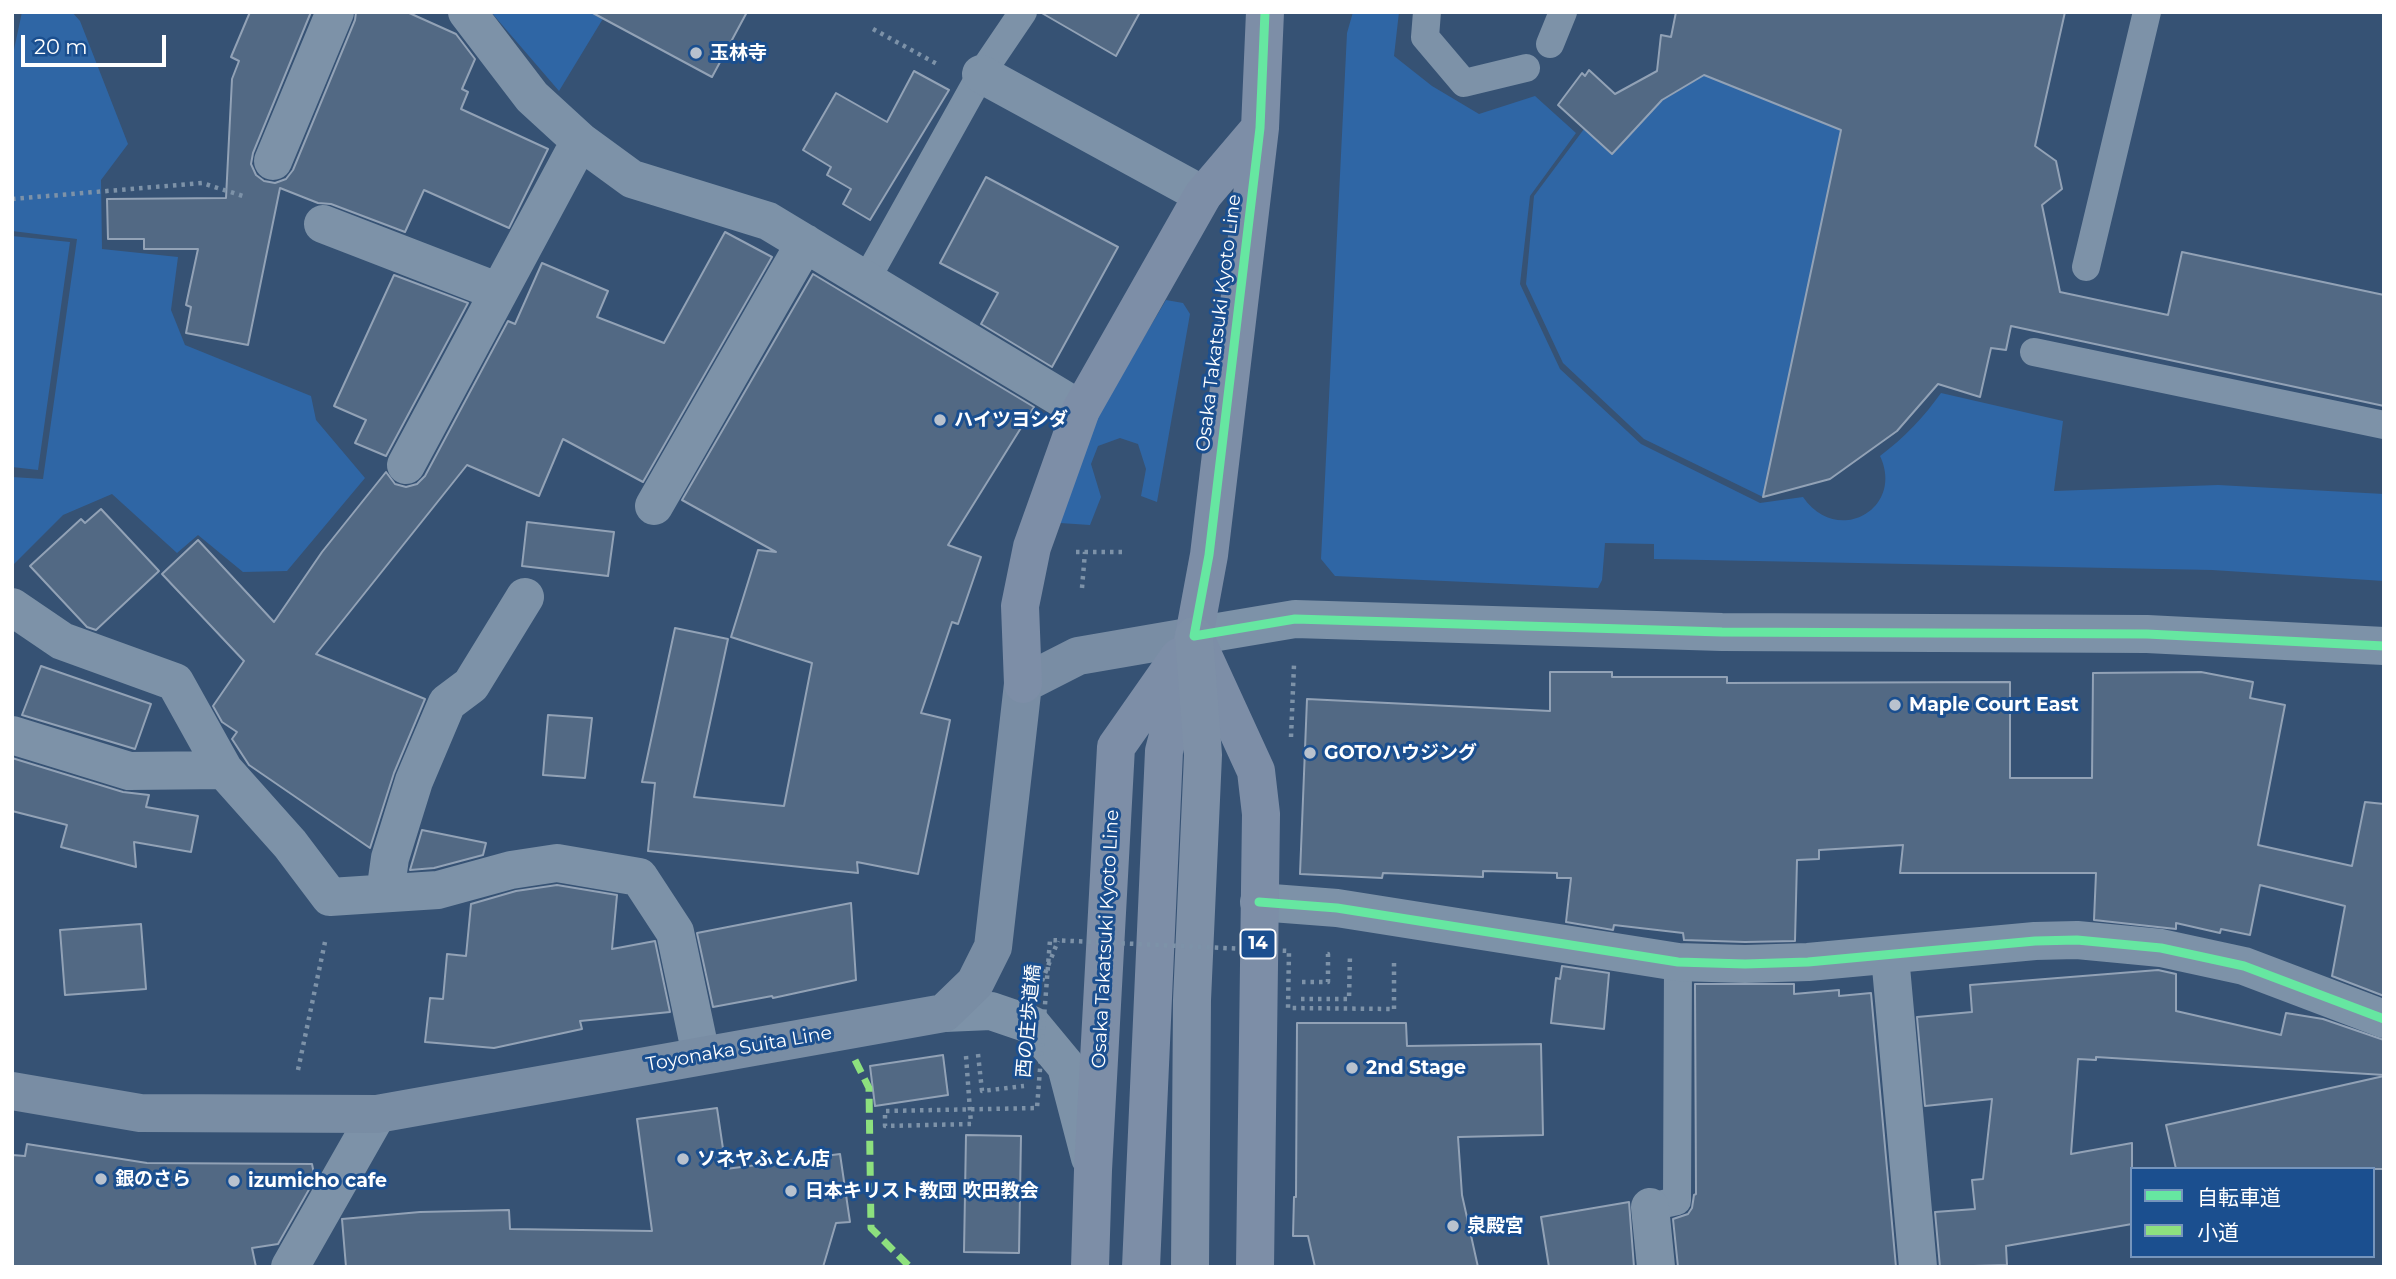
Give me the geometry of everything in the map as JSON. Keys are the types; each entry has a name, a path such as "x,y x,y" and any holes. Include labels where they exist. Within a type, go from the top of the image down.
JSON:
{"highway":[{"path":"1190,1267 1192,1000 1203,755 1194,636"}],"main road":[{"name":"Osaka Takatsuki Kyoto Line","path":"1090,1267 1116,747 1194,636 1209,555 1260,128 1265,12"},
{"path":"944,1013 975,983 993,947 1023,684 1020,606 1032,547 1081,410 1203,195 1260,128"},
{"path":"1023,684 1078,656 1194,636 1164,751 1141,1267"},
{"name":"14","path":"1194,636 1256,771 1261,814 1255,1267"},
{"name":"Toyonaka Suita Line","path":"12,1091 140,1113 377,1114 944,1013"}],"street":[{"path":"273,161 335,12"},
{"path":"467,12 532,97 580,141 632,179 768,221 1081,410"},
{"path":"978,79 1203,195"},
{"path":"406,465 580,141"},
{"path":"323,224 499,292"},
{"path":"654,506 805,243"},
{"path":"384,893 390,858 414,781 446,703 471,685 525,597"},
{"path":"12,607 62,641 175,682 224,770 290,844 330,897 438,890 511,870 557,863 639,877 676,933 701,1055"},
{"path":"1194,636 1295,619 1722,632 2147,634 2384,646"},
{"path":"12,735 129,771 224,770"},
{"path":"1259,902 1337,908 1678,962 1770,964 1890,956 1992,943 2035,941 2077,940 2161,948 2244,966 2384,1019"},
{"path":"1890,956 1918,1267"},
{"path":"944,1013 991,1011 1032,1025 1066,1066 1093,1170"},
{"path":"290,1267 377,1114"},
{"path":"1650,1207 1656,1267"}],"lane":[{"path":"866,280 978,79 1023,12"},
{"path":"1427,12 1425,37 1465,83 1526,68"},
{"path":"1550,44 1563,12"},
{"path":"2086,267 2147,12"},
{"path":"2034,352 2384,425"},
{"path":"1650,1207 1677,1201 1678,962"}],"path":[{"path":"873,29 978,79"},
{"path":"12,199 202,183 246,197"},
{"path":"1072,552 1124,552"},
{"path":"1082,588 1085,552"},
{"path":"298,1072 327,929 324,922 330,897"},
{"path":"1279,998 1349,999 1350,950"},
{"path":"1289,951 1288,1008 1394,1009 1394,950"},
{"path":"1280,982 1328,982 1328,954 1315,953"}],"shaded area":[{"path":"22,12 72,12 80,21 128,144 101,180 102,249 178,257 171,310 185,345 311,396 316,420 365,478 287,571 243,572 198,535 177,553 112,494 63,515 12,566 12,477 43,479 77,239 12,231 12,59"},
{"path":"491,12 607,12 559,91"},
{"path":"1353,12 1399,12 1394,56 1432,86 1479,114 1535,96 1576,133 1530,196 1520,284 1560,369 1641,444 1760,503 1803,497 1817,512 1833,519 1849,520 1864,515 1876,505 1883,492 1885,475 1880,456 1913,427 1941,393 2063,421 2054,491 2218,485 2384,494 2384,581 2212,570 1654,559 1654,544 1605,543 1602,580 1598,588 1335,576 1321,559 1347,33"},
{"path":"1704,75 1841,130 1763,497 1644,439 1563,363 1526,284 1534,196 1584,129 1612,154 1643,121 1637,114"},
{"path":"12,236 70,242 38,470 12,467"},
{"path":"1166,300 1183,303 1190,314 1157,502 1141,496 1146,469 1138,444 1120,438 1098,446 1091,464 1101,497 1090,525 1060,523 1097,416"}],"building":[{"path":"250,12 311,12 253,153 251,164 256,175 264,181 275,183 286,179 293,170 356,12 407,12 456,34 475,59 462,89 468,92 461,109 548,149 509,228 424,190 405,232 280,188 248,345 186,333 191,307 186,305 198,249 144,249 144,239 108,239 107,199 226,198 232,79 239,61 231,57"},
{"name":"玉林寺","path":"591,12 747,12 712,77"},
{"path":"1040,12 1140,12 1116,56"},
{"path":"1676,12 2065,12 2035,146 2056,161 2062,189 2042,205 2060,292 2168,315 2182,252 2384,295 2384,406 2011,326 2006,350 1991,348 1980,397 1938,384 1897,431 1830,479 1763,497 1841,130 1704,75 1662,100 1612,154 1558,105 1582,73 1585,76 1589,70 1615,94 1657,71 1661,35 1671,37"},
{"path":"914,71 949,90 870,220 843,204 851,189 827,175 831,167 803,150 836,93 887,122"},
{"path":"986,177 1118,247 1052,367 981,324 998,293 940,263"},
{"path":"725,232 772,257 643,482 563,439 539,496 467,465 316,654 425,699 394,773 370,848 249,765 232,739 237,732 222,722 213,706 244,661 162,574 198,540 274,622 322,552 386,472 395,484 406,487 417,484 425,476 508,321 515,324 542,263 608,291 597,317 664,343"},
{"path":"813,274 1034,407 948,545 981,557 958,624 952,622 921,713 950,720 918,874 857,862 858,873 648,851 655,783 642,782 675,628 728,639 694,797 784,806 812,663 731,637 758,550 776,552 682,500"},
{"path":"394,275 468,303 386,456 355,443 366,420 334,406"},
{"path":"101,509 159,571 96,630 87,627 30,566 81,519 85,523"},
{"path":"527,522 614,532 608,576 522,566"},
{"path":"41,666 151,704 135,749 22,715"},
{"path":"1550,672 1612,672 1612,677 1727,677 1727,683 2010,682 2010,778 2092,778 2093,673 2201,672 2253,682 2250,698 2285,705 2258,845 2352,866 2365,802 2384,804 2384,996 2332,976 2345,906 2260,885 2250,935 2221,929 2220,933 2176,923 2176,929 2094,920 2096,873 1900,873 1903,845 1819,850 1819,859 1797,860 1795,941 1745,942 1684,940 1683,933 1614,925 1613,930 1566,922 1571,878 1557,878 1557,873 1483,871 1483,877 1383,873 1382,878 1300,874 1307,699 1550,711"},
{"path":"548,715 592,718 585,778 543,775"},
{"path":"12,758 123,792 149,795 146,807 198,816 191,852 134,842 136,867 61,847 67,825 12,811"},
{"path":"422,830 486,843 483,855 434,868 410,870"},
{"path":"557,885 617,895 612,949 655,941 670,1012 580,1021 582,1029 494,1048 425,1042 430,998 443,999 447,954 466,956 471,904 516,891"},
{"path":"851,903 856,980 773,998 772,996 713,1007 697,933"},
{"path":"141,924 146,989 65,995 60,930"},
{"path":"1562,966 1609,973 1604,1029 1551,1023 1556,978 1560,979"},
{"path":"2158,970 2176,974 2176,1011 2281,1035 2286,1013 2323,1019 2384,1040 2384,1075 2096,1057 2096,1060 2078,1059 2071,1154 2132,1143 2130,1224 2006,1246 2007,1265 1940,1267 1935,1212 1975,1209 1972,1180 1983,1179 1992,1099 1925,1106 1917,1017 1972,1012 1970,985"},
{"path":"1695,984 1794,984 1794,994 1839,990 1839,996 1871,993 1896,1267 1678,1267 1673,1219 1688,1214 1696,1194"},
{"path":"1297,1023 1406,1023 1407,1046 1541,1044 1543,1135 1458,1137 1462,1195 1478,1267 1315,1267 1308,1236 1293,1236 1296,1197"},
{"path":"943,1055 948,1095 875,1106 870,1066"},
{"path":"2384,1076 2384,1169 2176,1167 2166,1125"},
{"path":"717,1108 726,1169 840,1154 850,1222 836,1223 823,1267 346,1267 342,1219 420,1212 509,1210 510,1229 652,1231 637,1119"},
{"path":"966,1135 1021,1136 1019,1253 964,1252"},
{"path":"27,1144 147,1163 312,1164 315,1179 278,1244 252,1248 256,1267 12,1267 12,1155 25,1156"},
{"path":"1629,1202 1634,1267 1549,1267 1541,1217"}],"marked path":[{"path":"855,1060 869,1088 871,1228 910,1267"}],"cycle path":[{"path":"1265,12 1260,128 1209,555 1194,636 1295,619 1722,632 2147,634 2384,646"},
{"path":"1259,902 1337,908 1678,962 1808,962 2035,941 2077,940 2161,948 2244,966 2384,1019"}],"place":[{"name":"玉林寺","path":"696,53"},
{"name":"ハイツヨシダ","path":"940,420"},
{"name":"Maple Court East","path":"1895,705"},
{"name":"GOTOハウジング","path":"1310,753"},
{"name":"2nd Stage","path":"1352,1068"},
{"name":"ソネヤふとん店","path":"683,1159"},
{"name":"銀のさら","path":"101,1179"},
{"name":"izumicho cafe","path":"234,1181"},
{"name":"日本キリスト教団 吹田教会","path":"791,1191"},
{"name":"泉殿宮","path":"1453,1226"}]}
